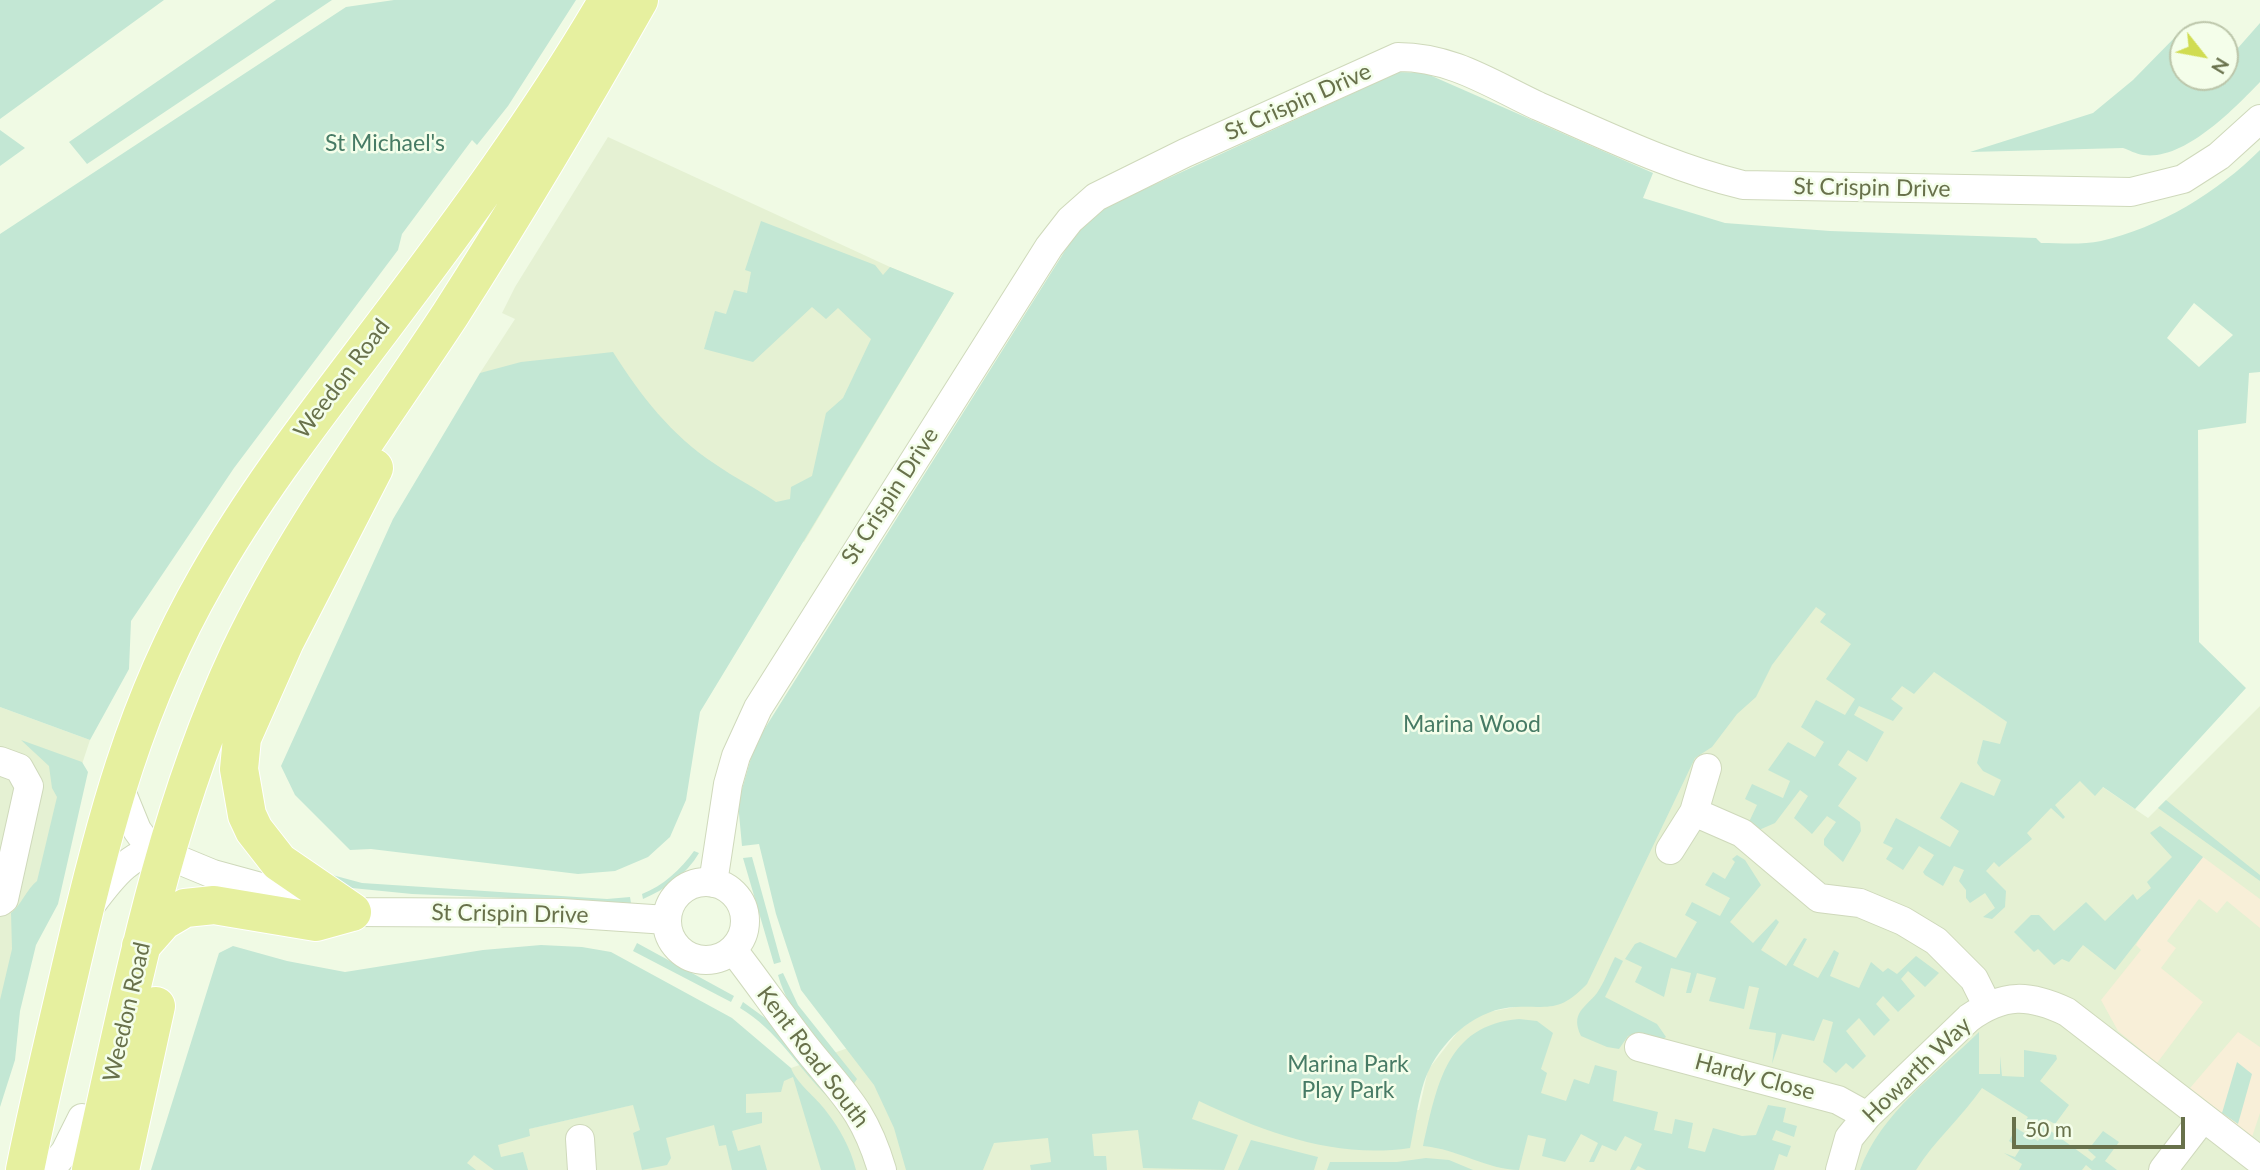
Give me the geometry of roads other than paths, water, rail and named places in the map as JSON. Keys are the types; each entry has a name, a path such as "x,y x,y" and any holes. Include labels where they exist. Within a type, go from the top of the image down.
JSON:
{"highway":[{"name":"Weedon Road","path":"25,1170 82,917 117,782 150,691 204,583 244,514 291,446 470,207 578,51 608,0"},
{"name":"Weedon Road","path":"120,1170 174,915 209,727 239,654 276,584 329,496 420,359 639,0"},
{"path":"352,912 279,862 254,830 247,815 241,778 242,738 285,641 390,437 420,359"},
{"name":"Weedon Road","path":"91,1170 142,945 184,856"},
{"path":"82,1118 116,971 163,922 185,908 214,905 316,922 352,912"},
{"path":"0,1149 33,1128"}],"street":[{"name":"St Crispin Drive","path":"713,883 728,784 736,756 758,708 851,557 1049,247 1070,220 1096,197 1174,158 1398,57 1427,57 1459,67 1537,105 1699,174 1743,185 2131,192 2183,179 2218,156 2260,119"},
{"path":"0,761 19,768 29,786 4,899 0,902"},
{"path":"1670,850 1694,812 1707,768"},
{"path":"117,782 137,830 184,856"},
{"path":"1694,812 1742,833 1819,898 1860,903 1903,921 1936,941 1974,979 1987,1005"},
{"name":"St Crispin Drive","path":"184,856 288,879 352,912 562,913 667,920"},
{"name":"Weedon Road","path":"82,917 113,874 184,856"},
{"path":"713,883 735,894 743,907 745,922 742,937 733,950 720,958 705,961 690,957 677,948 669,935 667,920 670,905 679,892 692,884 713,883"},
{"name":"Kent Road South","path":"733,950 807,1049 853,1102 871,1133 882,1170"},
{"name":"Howarth Way","path":"1840,1170 1849,1138 1867,1116 1969,1018 1987,1005 2022,997 2045,1002 2067,1012 2260,1161"},
{"name":"Hardy Close","path":"1639,1047 1838,1100 1867,1116"},
{"path":"50,1170 65,1152 82,1118"},
{"path":"2163,1170 2203,1118"},
{"path":"580,1139 582,1170"}],"park label":[{"name":"St Michael's","path":"385,144"},
{"name":"Marina Wood","path":"1472,725"},
{"name":"Marina Park Play Park","path":"1348,1078"}]}
